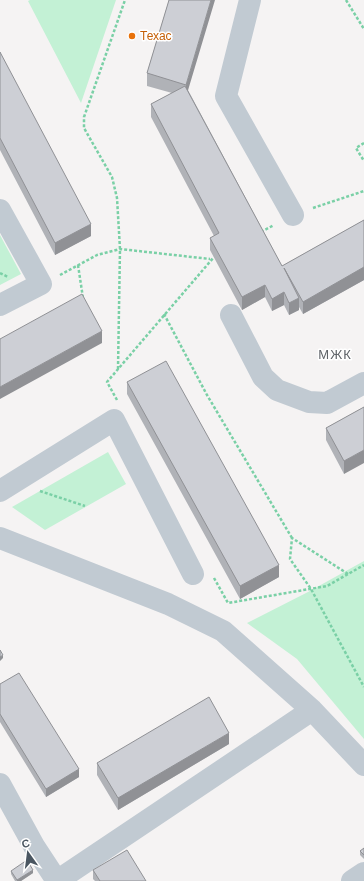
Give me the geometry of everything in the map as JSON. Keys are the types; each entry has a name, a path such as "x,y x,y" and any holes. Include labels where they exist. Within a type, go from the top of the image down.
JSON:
{"lane":[{"path":"250,0 226,96 293,215"},
{"path":"0,210 41,284 0,306"},
{"path":"230,315 263,377 276,390 309,402 327,403 364,383"},
{"path":"0,491 114,420 203,575"},
{"path":"0,538 168,604 223,632 312,710 364,764"},
{"path":"0,784 34,846 57,881 312,710"},
{"path":"352,881 364,873"}],"path":[{"path":"118,369 120,249 117,198 112,177 84,128 84,117 125,0"},
{"path":"346,0 364,29"},
{"path":"364,143 356,148 364,161"},
{"path":"293,215 364,191"},
{"path":"41,284 97,255 120,249 211,259"},
{"path":"118,403 107,382 214,257"},
{"path":"76,301 83,298 78,265"},
{"path":"164,314 207,395 292,538 348,574"},
{"path":"292,538 290,559 311,589 364,687"},
{"path":"203,575 228,603 327,586 364,565"}],"green space":[{"path":"116,0 81,103 28,1"},
{"path":"0,235 21,274 0,285"},
{"path":"108,452 126,484 45,530 12,507"},
{"path":"364,561 364,739 297,659 247,623"}],"building":[{"path":"169,0 211,0 186,85 147,73"},
{"path":"0,52 91,224 55,243 0,138"},
{"path":"185,86 282,266 364,220 364,267 303,302 284,268 299,298 289,303 284,292 272,299 265,285 242,297 210,238 219,233 151,104"},
{"path":"82,294 102,331 0,387 0,339"},
{"path":"166,361 279,565 240,586 127,382"},
{"path":"364,407 364,450 344,461 326,428"},
{"path":"0,650 3,655 0,657"},
{"path":"19,673 79,769 46,789 0,714 0,684"},
{"path":"209,697 229,733 118,798 97,763"},
{"path":"364,848 364,855 360,851"},
{"path":"127,850 146,881 100,881 93,870"},
{"path":"27,860 33,870 17,880 11,871"}],"place":[{"name":"Техас","path":"132,36"}],"district":[{"name":"МЖК","path":"335,354"}]}
